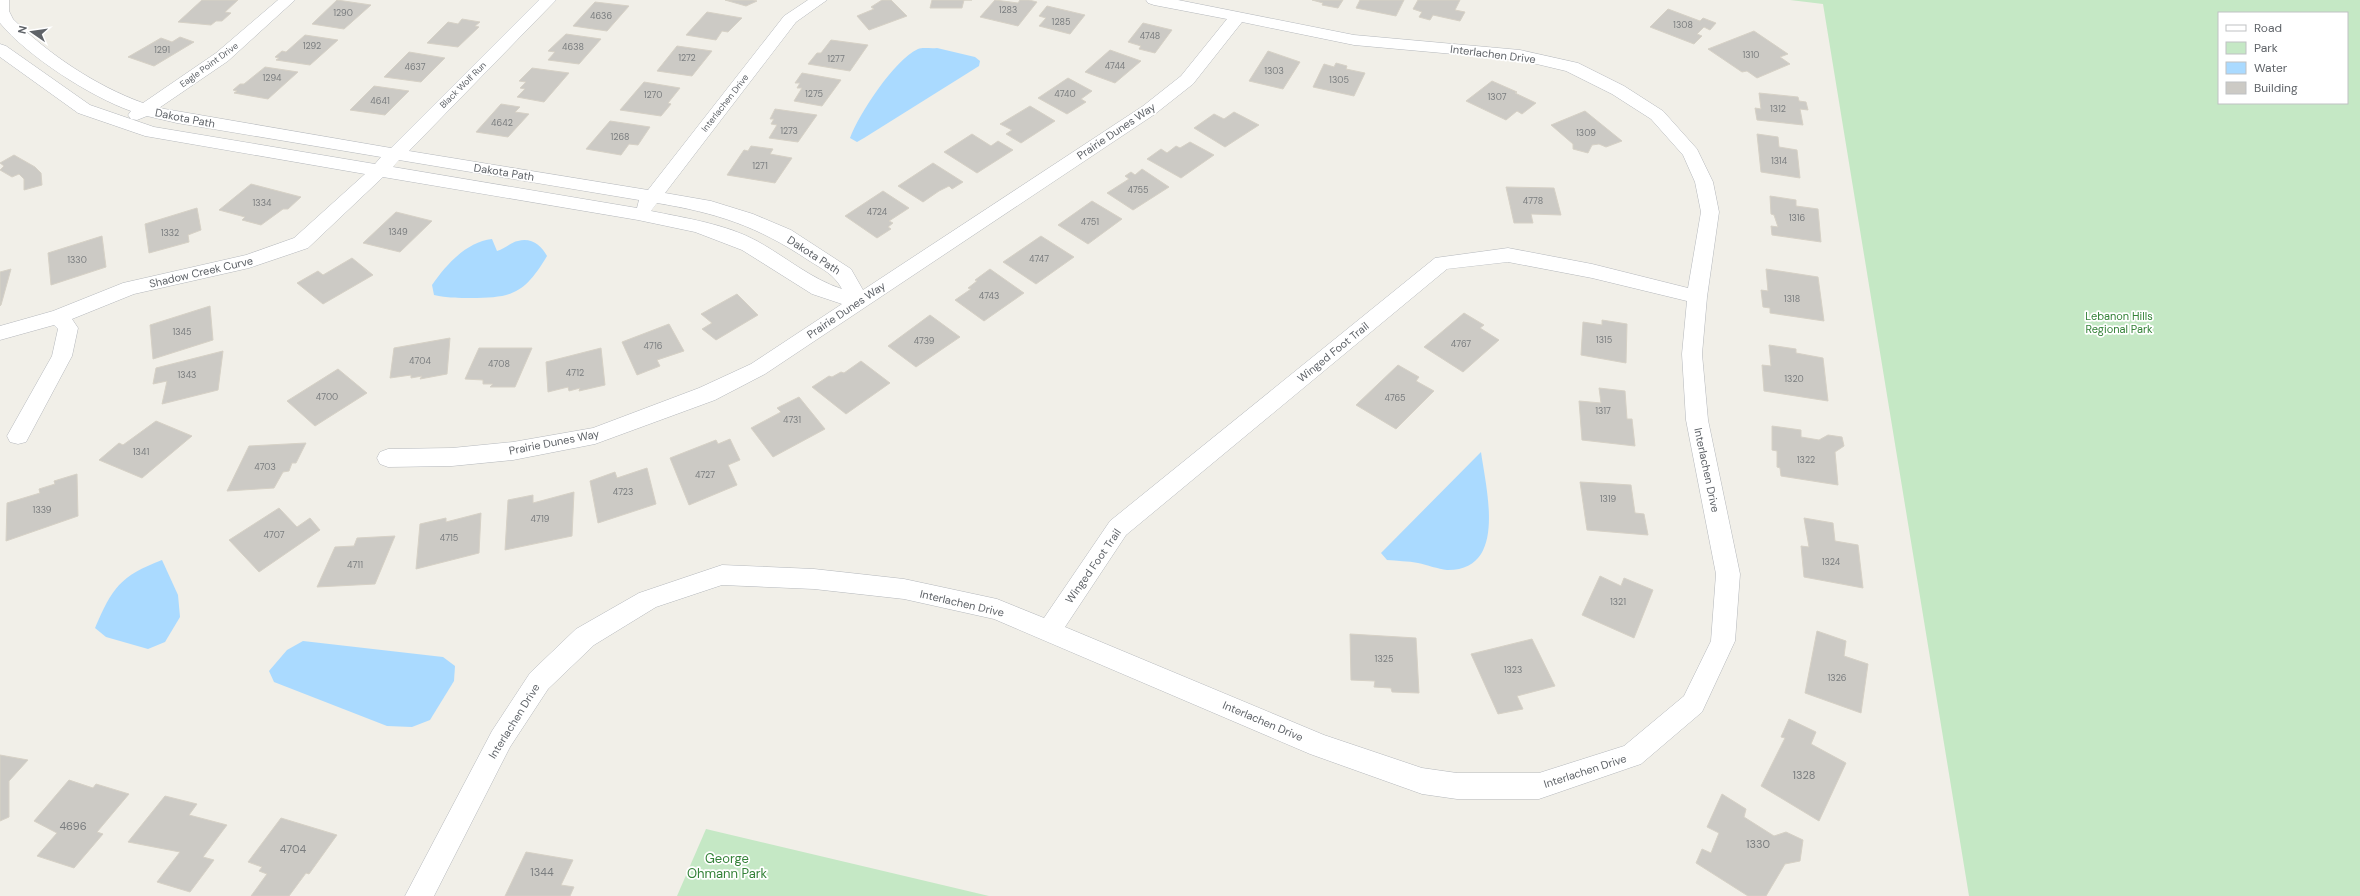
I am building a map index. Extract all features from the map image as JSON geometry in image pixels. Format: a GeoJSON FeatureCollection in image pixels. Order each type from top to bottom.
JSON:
{"type":"FeatureCollection","features":[{"type":"Feature","properties":{"kind":"street","name":"Dakota Path"},"geometry":{"type":"LineString","coordinates":[[1,0],[1,12],[18,34],[94,87],[144,110],[177,118],[704,205],[746,218],[784,235],[844,274],[859,302]]}},
{"type":"Feature","properties":{"kind":"street","name":"Eagle Point Drive"},"geometry":{"type":"LineString","coordinates":[[125,123],[222,57],[287,0]]}},
{"type":"Feature","properties":{"kind":"street","name":"Black Wolf Run"},"geometry":{"type":"LineString","coordinates":[[378,171],[548,0]]}},
{"type":"Feature","properties":{"kind":"street","name":"Interlachen Drive"},"geometry":{"type":"LineString","coordinates":[[638,214],[790,19],[819,0]]}},
{"type":"Feature","properties":{"kind":"street","name":"Interlachen Drive"},"geometry":{"type":"LineString","coordinates":[[419,896],[501,739],[539,682],[585,637],[648,600],[722,575],[814,579],[904,589],[997,609],[1320,745],[1422,781],[1457,786],[1539,786],[1632,755],[1694,704],[1723,641],[1728,574],[1697,420],[1692,354],[1697,297],[1710,212],[1704,182],[1691,153],[1657,115],[1618,90],[1572,67],[1520,55],[1354,40],[1237,18],[1154,0]]}},
{"type":"Feature","properties":{"kind":"street","name":"Prairie Dunes Way"},"geometry":{"type":"LineString","coordinates":[[388,458],[452,457],[513,451],[595,436],[707,394],[758,369],[1148,110],[1187,80],[1237,18]]}},
{"type":"Feature","properties":{"kind":"street","name":"Dakota Path"},"geometry":{"type":"LineString","coordinates":[[0,50],[84,109],[151,132],[638,214],[699,227],[749,245],[819,289],[859,302]]}},
{"type":"Feature","properties":{"kind":"street","name":"Shadow Creek Curve"},"geometry":{"type":"LineString","coordinates":[[0,333],[59,316],[130,288],[250,261],[301,243],[378,171]]}},
{"type":"Feature","properties":{"kind":"street","name":"Winged Foot Trail"},"geometry":{"type":"LineString","coordinates":[[1049,630],[1118,528],[1442,262],[1508,254],[1592,271],[1697,297]]}},
{"type":"Feature","properties":{"kind":"street"},"geometry":{"type":"LineString","coordinates":[[18,436],[40,401],[62,356],[68,328],[59,316]]}},
{"type":"Feature","properties":{"kind":"green space","name":"Lebanon Hills Regional Park"},"geometry":{"type":"Polygon","coordinates":[[[1790,0],[2360,0],[2360,896],[1969,896],[1823,4],[1790,0]]]}},
{"type":"Feature","properties":{"kind":"green space","name":"George Ohmann Park"},"geometry":{"type":"Polygon","coordinates":[[[706,829],[989,896],[677,896],[706,829]]]}},
{"type":"Feature","properties":{"kind":"water"},"geometry":{"type":"Polygon","coordinates":[[[937,48],[975,57],[980,61],[979,66],[857,142],[850,138],[869,102],[899,64],[918,49],[937,48]]]}},
{"type":"Feature","properties":{"kind":"water"},"geometry":{"type":"Polygon","coordinates":[[[492,239],[497,251],[515,242],[527,240],[536,243],[547,256],[532,278],[524,286],[508,294],[498,297],[485,298],[434,295],[432,285],[450,262],[474,245],[492,239]]]}},
{"type":"Feature","properties":{"kind":"water"},"geometry":{"type":"Polygon","coordinates":[[[1481,452],[1489,506],[1489,525],[1486,543],[1479,557],[1466,567],[1447,570],[1414,562],[1387,560],[1381,553],[1481,452]]]}},
{"type":"Feature","properties":{"kind":"water"},"geometry":{"type":"Polygon","coordinates":[[[162,560],[178,595],[180,617],[165,642],[148,649],[106,637],[95,628],[107,603],[119,585],[136,572],[162,560]]]}},
{"type":"Feature","properties":{"kind":"water"},"geometry":{"type":"Polygon","coordinates":[[[303,641],[443,657],[455,666],[454,681],[430,720],[412,727],[387,726],[274,682],[269,671],[287,650],[303,641]]]}},
{"type":"Feature","properties":{"kind":"building"},"geometry":{"type":"Polygon","coordinates":[[[202,0],[238,0],[225,12],[231,13],[222,21],[216,21],[211,25],[178,22],[202,0]]]}},
{"type":"Feature","properties":{"kind":"building"},"geometry":{"type":"Polygon","coordinates":[[[337,0],[371,5],[344,29],[312,24],[337,0]]]}},
{"type":"Feature","properties":{"kind":"building"},"geometry":{"type":"Polygon","coordinates":[[[725,0],[753,0],[757,1],[746,6],[725,0]]]}},
{"type":"Feature","properties":{"kind":"building"},"geometry":{"type":"Polygon","coordinates":[[[882,0],[891,0],[907,16],[869,30],[857,16],[874,9],[871,7],[882,0]]]}},
{"type":"Feature","properties":{"kind":"building"},"geometry":{"type":"Polygon","coordinates":[[[932,0],[964,0],[962,8],[930,8],[932,0]]]}},
{"type":"Feature","properties":{"kind":"building"},"geometry":{"type":"Polygon","coordinates":[[[995,0],[1018,3],[1020,0],[1037,2],[1018,26],[980,17],[995,0]]]}},
{"type":"Feature","properties":{"kind":"building"},"geometry":{"type":"Polygon","coordinates":[[[1312,0],[1343,0],[1338,8],[1322,5],[1323,3],[1312,0]]]}},
{"type":"Feature","properties":{"kind":"building"},"geometry":{"type":"Polygon","coordinates":[[[1360,0],[1404,0],[1396,16],[1356,8],[1360,0]]]}},
{"type":"Feature","properties":{"kind":"building"},"geometry":{"type":"Polygon","coordinates":[[[1418,0],[1460,0],[1455,10],[1465,12],[1460,21],[1433,15],[1430,20],[1419,17],[1422,12],[1413,9],[1418,0]]]}},
{"type":"Feature","properties":{"kind":"building"},"geometry":{"type":"Polygon","coordinates":[[[595,2],[629,6],[607,31],[573,26],[595,2]]]}},
{"type":"Feature","properties":{"kind":"building"},"geometry":{"type":"Polygon","coordinates":[[[1047,6],[1085,15],[1070,34],[1039,26],[1046,18],[1039,16],[1047,6]]]}},
{"type":"Feature","properties":{"kind":"building"},"geometry":{"type":"Polygon","coordinates":[[[1668,9],[1700,21],[1703,18],[1716,23],[1710,30],[1704,27],[1697,34],[1702,36],[1694,44],[1650,27],[1668,9]]]}},
{"type":"Feature","properties":{"kind":"building"},"geometry":{"type":"Polygon","coordinates":[[[707,12],[742,18],[728,32],[722,31],[716,40],[686,35],[707,12]]]}},
{"type":"Feature","properties":{"kind":"building"},"geometry":{"type":"Polygon","coordinates":[[[462,19],[480,22],[475,26],[479,27],[458,47],[427,43],[448,22],[458,24],[462,19]]]}},
{"type":"Feature","properties":{"kind":"building"},"geometry":{"type":"Polygon","coordinates":[[[1143,23],[1172,30],[1155,53],[1139,49],[1141,46],[1128,42],[1143,23]]]}},
{"type":"Feature","properties":{"kind":"building"},"geometry":{"type":"Polygon","coordinates":[[[1754,31],[1788,54],[1780,57],[1790,64],[1757,78],[1747,71],[1742,72],[1708,49],[1754,31]]]}},
{"type":"Feature","properties":{"kind":"building"},"geometry":{"type":"Polygon","coordinates":[[[566,34],[601,39],[579,64],[548,60],[555,52],[548,51],[566,34]]]}},
{"type":"Feature","properties":{"kind":"building"},"geometry":{"type":"Polygon","coordinates":[[[305,35],[338,40],[310,65],[276,60],[279,58],[275,57],[282,51],[286,52],[305,35]]]}},
{"type":"Feature","properties":{"kind":"building"},"geometry":{"type":"Polygon","coordinates":[[[180,37],[194,42],[154,66],[128,57],[161,38],[172,42],[180,37]]]}},
{"type":"Feature","properties":{"kind":"building"},"geometry":{"type":"Polygon","coordinates":[[[831,40],[868,45],[850,71],[808,64],[817,53],[821,53],[831,40]]]}},
{"type":"Feature","properties":{"kind":"building"},"geometry":{"type":"Polygon","coordinates":[[[677,46],[712,51],[692,76],[657,71],[677,46]]]}},
{"type":"Feature","properties":{"kind":"building"},"geometry":{"type":"Polygon","coordinates":[[[1110,50],[1141,61],[1115,83],[1085,72],[1110,50]]]}},
{"type":"Feature","properties":{"kind":"building"},"geometry":{"type":"Polygon","coordinates":[[[1268,51],[1300,62],[1283,89],[1249,81],[1268,51]]]}},
{"type":"Feature","properties":{"kind":"building"},"geometry":{"type":"Polygon","coordinates":[[[409,52],[445,58],[421,82],[384,77],[409,52]]]}},
{"type":"Feature","properties":{"kind":"building"},"geometry":{"type":"Polygon","coordinates":[[[1336,63],[1347,66],[1346,69],[1365,73],[1354,96],[1313,87],[1324,64],[1334,67],[1336,63]]]}},
{"type":"Feature","properties":{"kind":"building"},"geometry":{"type":"Polygon","coordinates":[[[265,67],[298,72],[268,99],[234,93],[237,91],[233,90],[240,84],[244,84],[265,67]]]}},
{"type":"Feature","properties":{"kind":"building"},"geometry":{"type":"Polygon","coordinates":[[[532,68],[569,73],[544,102],[517,97],[525,89],[520,88],[526,82],[519,81],[532,68]]]}},
{"type":"Feature","properties":{"kind":"building"},"geometry":{"type":"Polygon","coordinates":[[[802,73],[841,80],[822,106],[794,101],[802,88],[797,88],[800,83],[795,83],[802,73]]]}},
{"type":"Feature","properties":{"kind":"building"},"geometry":{"type":"Polygon","coordinates":[[[1068,78],[1092,91],[1081,99],[1086,102],[1067,114],[1038,98],[1068,78]]]}},
{"type":"Feature","properties":{"kind":"building"},"geometry":{"type":"Polygon","coordinates":[[[1492,81],[1517,92],[1515,93],[1536,103],[1522,114],[1517,111],[1506,120],[1466,101],[1492,81]]]}},
{"type":"Feature","properties":{"kind":"building"},"geometry":{"type":"Polygon","coordinates":[[[644,82],[680,88],[668,103],[671,104],[661,116],[620,110],[644,82]]]}},
{"type":"Feature","properties":{"kind":"building"},"geometry":{"type":"Polygon","coordinates":[[[374,86],[409,91],[385,115],[350,110],[374,86]]]}},
{"type":"Feature","properties":{"kind":"building"},"geometry":{"type":"Polygon","coordinates":[[[1759,93],[1798,97],[1799,101],[1806,102],[1808,110],[1800,109],[1803,125],[1757,120],[1755,108],[1761,109],[1759,93]]]}},
{"type":"Feature","properties":{"kind":"building"},"geometry":{"type":"Polygon","coordinates":[[[501,104],[520,107],[515,112],[529,114],[508,137],[476,132],[501,104]]]}},
{"type":"Feature","properties":{"kind":"building"},"geometry":{"type":"Polygon","coordinates":[[[1030,106],[1055,121],[1021,143],[1006,134],[1012,130],[1000,124],[1030,106]]]}},
{"type":"Feature","properties":{"kind":"building"},"geometry":{"type":"Polygon","coordinates":[[[775,109],[817,115],[798,142],[769,138],[777,125],[771,124],[774,119],[770,119],[775,109]]]}},
{"type":"Feature","properties":{"kind":"building"},"geometry":{"type":"Polygon","coordinates":[[[1585,111],[1622,141],[1606,147],[1599,144],[1592,145],[1588,153],[1573,149],[1573,144],[1551,125],[1585,111]]]}},
{"type":"Feature","properties":{"kind":"building"},"geometry":{"type":"Polygon","coordinates":[[[1234,112],[1259,125],[1225,147],[1194,128],[1214,114],[1224,119],[1234,112]]]}},
{"type":"Feature","properties":{"kind":"building"},"geometry":{"type":"Polygon","coordinates":[[[610,121],[650,127],[638,145],[629,144],[621,155],[586,149],[610,121]]]}},
{"type":"Feature","properties":{"kind":"building"},"geometry":{"type":"Polygon","coordinates":[[[972,134],[991,146],[998,141],[1013,150],[977,173],[944,152],[972,134]]]}},
{"type":"Feature","properties":{"kind":"building"},"geometry":{"type":"Polygon","coordinates":[[[1757,134],[1778,137],[1779,147],[1797,150],[1800,178],[1761,172],[1757,134]]]}},
{"type":"Feature","properties":{"kind":"building"},"geometry":{"type":"Polygon","coordinates":[[[1190,142],[1214,155],[1181,178],[1147,159],[1161,149],[1167,153],[1176,146],[1180,148],[1190,142]]]}},
{"type":"Feature","properties":{"kind":"building"},"geometry":{"type":"Polygon","coordinates":[[[751,146],[773,149],[770,154],[792,158],[775,183],[727,175],[744,150],[748,151],[751,146]]]}},
{"type":"Feature","properties":{"kind":"building"},"geometry":{"type":"Polygon","coordinates":[[[14,155],[35,167],[41,173],[42,185],[24,190],[24,179],[19,174],[12,177],[0,170],[4,166],[0,163],[14,155]]]}},
{"type":"Feature","properties":{"kind":"building"},"geometry":{"type":"Polygon","coordinates":[[[933,163],[963,182],[952,189],[949,186],[939,191],[923,202],[898,186],[933,163]]]}},
{"type":"Feature","properties":{"kind":"building"},"geometry":{"type":"Polygon","coordinates":[[[1142,169],[1169,187],[1133,210],[1107,193],[1129,179],[1125,176],[1131,172],[1135,175],[1142,169]]]}},
{"type":"Feature","properties":{"kind":"building"},"geometry":{"type":"Polygon","coordinates":[[[251,184],[301,197],[288,209],[283,209],[261,225],[242,220],[245,217],[219,210],[251,184]]]}},
{"type":"Feature","properties":{"kind":"building"},"geometry":{"type":"Polygon","coordinates":[[[1506,187],[1554,188],[1561,215],[1531,214],[1533,223],[1514,223],[1506,187]]]}},
{"type":"Feature","properties":{"kind":"building"},"geometry":{"type":"Polygon","coordinates":[[[883,191],[909,208],[889,221],[893,223],[888,227],[891,229],[877,238],[845,216],[883,191]]]}},
{"type":"Feature","properties":{"kind":"building"},"geometry":{"type":"Polygon","coordinates":[[[1770,196],[1796,200],[1796,206],[1818,209],[1821,242],[1772,235],[1771,226],[1778,227],[1774,215],[1771,214],[1770,196]]]}},
{"type":"Feature","properties":{"kind":"building"},"geometry":{"type":"Polygon","coordinates":[[[1092,201],[1122,219],[1088,244],[1058,225],[1092,201]]]}},
{"type":"Feature","properties":{"kind":"building"},"geometry":{"type":"Polygon","coordinates":[[[197,208],[201,230],[188,235],[189,242],[149,253],[145,224],[197,208]]]}},
{"type":"Feature","properties":{"kind":"building"},"geometry":{"type":"Polygon","coordinates":[[[396,212],[432,221],[400,252],[363,243],[396,212]]]}},
{"type":"Feature","properties":{"kind":"building"},"geometry":{"type":"Polygon","coordinates":[[[102,236],[106,267],[51,285],[48,253],[102,236]]]}},
{"type":"Feature","properties":{"kind":"building"},"geometry":{"type":"Polygon","coordinates":[[[1041,236],[1074,257],[1036,284],[1003,262],[1041,236]]]}},
{"type":"Feature","properties":{"kind":"building"},"geometry":{"type":"Polygon","coordinates":[[[352,258],[373,275],[323,304],[297,283],[318,271],[323,275],[352,258]]]}},
{"type":"Feature","properties":{"kind":"building"},"geometry":{"type":"Polygon","coordinates":[[[11,269],[1,305],[0,306],[0,272],[11,269]]]}},
{"type":"Feature","properties":{"kind":"building"},"geometry":{"type":"Polygon","coordinates":[[[990,269],[1024,293],[984,321],[955,300],[971,289],[968,288],[977,281],[975,280],[990,269]]]}},
{"type":"Feature","properties":{"kind":"building"},"geometry":{"type":"Polygon","coordinates":[[[1766,269],[1818,277],[1824,321],[1770,313],[1770,308],[1763,307],[1761,290],[1768,291],[1766,269]]]}},
{"type":"Feature","properties":{"kind":"building"},"geometry":{"type":"Polygon","coordinates":[[[737,294],[758,315],[716,340],[702,329],[712,323],[701,314],[737,294]]]}},
{"type":"Feature","properties":{"kind":"building"},"geometry":{"type":"Polygon","coordinates":[[[210,306],[213,340],[153,359],[150,325],[210,306]]]}},
{"type":"Feature","properties":{"kind":"building"},"geometry":{"type":"Polygon","coordinates":[[[1464,313],[1484,325],[1480,328],[1499,340],[1463,372],[1424,347],[1464,313]]]}},
{"type":"Feature","properties":{"kind":"building"},"geometry":{"type":"Polygon","coordinates":[[[930,315],[960,337],[916,367],[888,346],[930,315]]]}},
{"type":"Feature","properties":{"kind":"building"},"geometry":{"type":"Polygon","coordinates":[[[1602,320],[1627,324],[1626,363],[1581,355],[1583,322],[1602,325],[1602,320]]]}},
{"type":"Feature","properties":{"kind":"building"},"geometry":{"type":"Polygon","coordinates":[[[669,324],[684,351],[657,360],[660,366],[637,375],[622,342],[669,324]]]}},
{"type":"Feature","properties":{"kind":"building"},"geometry":{"type":"Polygon","coordinates":[[[450,338],[447,374],[420,379],[422,376],[411,378],[411,375],[390,378],[394,348],[450,338]]]}},
{"type":"Feature","properties":{"kind":"building"},"geometry":{"type":"Polygon","coordinates":[[[1769,345],[1796,349],[1796,353],[1823,358],[1828,401],[1764,391],[1762,365],[1771,366],[1769,345]]]}},
{"type":"Feature","properties":{"kind":"building"},"geometry":{"type":"Polygon","coordinates":[[[479,348],[532,348],[515,387],[490,387],[493,384],[483,384],[483,380],[465,379],[479,348]]]}},
{"type":"Feature","properties":{"kind":"building"},"geometry":{"type":"Polygon","coordinates":[[[601,348],[605,385],[579,391],[580,388],[569,391],[568,387],[548,392],[546,362],[601,348]]]}},
{"type":"Feature","properties":{"kind":"building"},"geometry":{"type":"Polygon","coordinates":[[[223,351],[218,390],[162,404],[167,381],[153,384],[156,368],[223,351]]]}},
{"type":"Feature","properties":{"kind":"building"},"geometry":{"type":"Polygon","coordinates":[[[861,361],[890,383],[846,414],[812,387],[829,376],[832,377],[841,372],[844,373],[861,361]]]}},
{"type":"Feature","properties":{"kind":"building"},"geometry":{"type":"Polygon","coordinates":[[[1398,365],[1419,377],[1416,381],[1434,391],[1396,429],[1356,405],[1398,365]]]}},
{"type":"Feature","properties":{"kind":"building"},"geometry":{"type":"Polygon","coordinates":[[[338,369],[367,393],[315,426],[287,401],[338,369]]]}},
{"type":"Feature","properties":{"kind":"building"},"geometry":{"type":"Polygon","coordinates":[[[1599,388],[1625,391],[1627,419],[1632,419],[1635,446],[1582,440],[1579,401],[1601,403],[1599,388]]]}},
{"type":"Feature","properties":{"kind":"building"},"geometry":{"type":"Polygon","coordinates":[[[799,397],[825,429],[773,457],[751,428],[781,412],[777,408],[799,397]]]}},
{"type":"Feature","properties":{"kind":"building"},"geometry":{"type":"Polygon","coordinates":[[[156,421],[192,436],[142,478],[99,460],[119,443],[123,445],[156,421]]]}},
{"type":"Feature","properties":{"kind":"building"},"geometry":{"type":"Polygon","coordinates":[[[1772,426],[1801,430],[1801,437],[1819,440],[1828,435],[1842,437],[1844,446],[1835,452],[1838,485],[1781,476],[1780,468],[1777,467],[1777,451],[1772,450],[1772,426]]]}},
{"type":"Feature","properties":{"kind":"building"},"geometry":{"type":"Polygon","coordinates":[[[730,439],[740,460],[728,465],[737,485],[689,505],[670,458],[716,440],[718,444],[730,439]]]}},
{"type":"Feature","properties":{"kind":"building"},"geometry":{"type":"Polygon","coordinates":[[[306,443],[296,463],[292,463],[289,471],[283,472],[274,488],[227,491],[249,446],[306,443]]]}},
{"type":"Feature","properties":{"kind":"building"},"geometry":{"type":"Polygon","coordinates":[[[647,468],[656,504],[598,523],[590,481],[615,472],[617,478],[647,468]]]}},
{"type":"Feature","properties":{"kind":"building"},"geometry":{"type":"Polygon","coordinates":[[[77,474],[78,516],[6,541],[7,503],[40,493],[39,489],[55,484],[54,481],[77,474]]]}},
{"type":"Feature","properties":{"kind":"building"},"geometry":{"type":"Polygon","coordinates":[[[1580,482],[1631,485],[1635,513],[1644,514],[1648,535],[1587,530],[1580,482]]]}},
{"type":"Feature","properties":{"kind":"building"},"geometry":{"type":"Polygon","coordinates":[[[574,492],[572,536],[505,550],[508,500],[533,495],[533,503],[574,492]]]}},
{"type":"Feature","properties":{"kind":"building"},"geometry":{"type":"Polygon","coordinates":[[[279,508],[297,527],[310,518],[320,530],[259,572],[229,540],[279,508]]]}},
{"type":"Feature","properties":{"kind":"building"},"geometry":{"type":"Polygon","coordinates":[[[481,513],[479,553],[416,569],[420,524],[446,518],[446,522],[481,513]]]}},
{"type":"Feature","properties":{"kind":"building"},"geometry":{"type":"Polygon","coordinates":[[[1804,518],[1833,523],[1835,541],[1858,545],[1863,588],[1804,577],[1801,546],[1809,547],[1804,518]]]}},
{"type":"Feature","properties":{"kind":"building"},"geometry":{"type":"Polygon","coordinates":[[[395,536],[375,584],[317,587],[335,547],[354,546],[357,538],[395,536]]]}},
{"type":"Feature","properties":{"kind":"building"},"geometry":{"type":"Polygon","coordinates":[[[1600,576],[1621,586],[1624,578],[1653,590],[1634,638],[1582,615],[1600,576]]]}},
{"type":"Feature","properties":{"kind":"building"},"geometry":{"type":"Polygon","coordinates":[[[1817,631],[1846,641],[1844,656],[1868,664],[1861,713],[1805,693],[1817,631]]]}},
{"type":"Feature","properties":{"kind":"building"},"geometry":{"type":"Polygon","coordinates":[[[1350,634],[1416,638],[1419,693],[1392,692],[1391,688],[1374,687],[1375,681],[1351,680],[1350,634]]]}},
{"type":"Feature","properties":{"kind":"building"},"geometry":{"type":"Polygon","coordinates":[[[1532,639],[1555,686],[1517,696],[1523,709],[1498,714],[1471,654],[1532,639]]]}},
{"type":"Feature","properties":{"kind":"building"},"geometry":{"type":"Polygon","coordinates":[[[1789,719],[1816,732],[1811,744],[1846,763],[1819,821],[1761,786],[1785,738],[1781,737],[1789,719]]]}},
{"type":"Feature","properties":{"kind":"building"},"geometry":{"type":"Polygon","coordinates":[[[0,755],[28,760],[9,781],[9,817],[0,821],[0,755]]]}},
{"type":"Feature","properties":{"kind":"building"},"geometry":{"type":"Polygon","coordinates":[[[69,780],[93,788],[96,784],[129,794],[97,832],[103,834],[74,868],[37,856],[57,833],[34,821],[69,780]]]}},
{"type":"Feature","properties":{"kind":"building"},"geometry":{"type":"Polygon","coordinates":[[[1722,794],[1746,809],[1744,817],[1774,836],[1786,832],[1803,840],[1800,861],[1785,864],[1766,896],[1748,896],[1696,863],[1702,849],[1711,853],[1719,833],[1707,827],[1722,794]]]}},
{"type":"Feature","properties":{"kind":"building"},"geometry":{"type":"Polygon","coordinates":[[[165,796],[197,804],[189,815],[227,825],[203,857],[214,860],[190,892],[157,882],[180,852],[128,842],[165,796]]]}},
{"type":"Feature","properties":{"kind":"building"},"geometry":{"type":"Polygon","coordinates":[[[281,818],[337,835],[309,874],[306,873],[289,896],[251,896],[267,874],[259,871],[262,867],[248,862],[281,818]]]}},
{"type":"Feature","properties":{"kind":"building"},"geometry":{"type":"Polygon","coordinates":[[[526,852],[573,860],[561,885],[574,887],[570,896],[505,896],[526,852]]]}}]}
